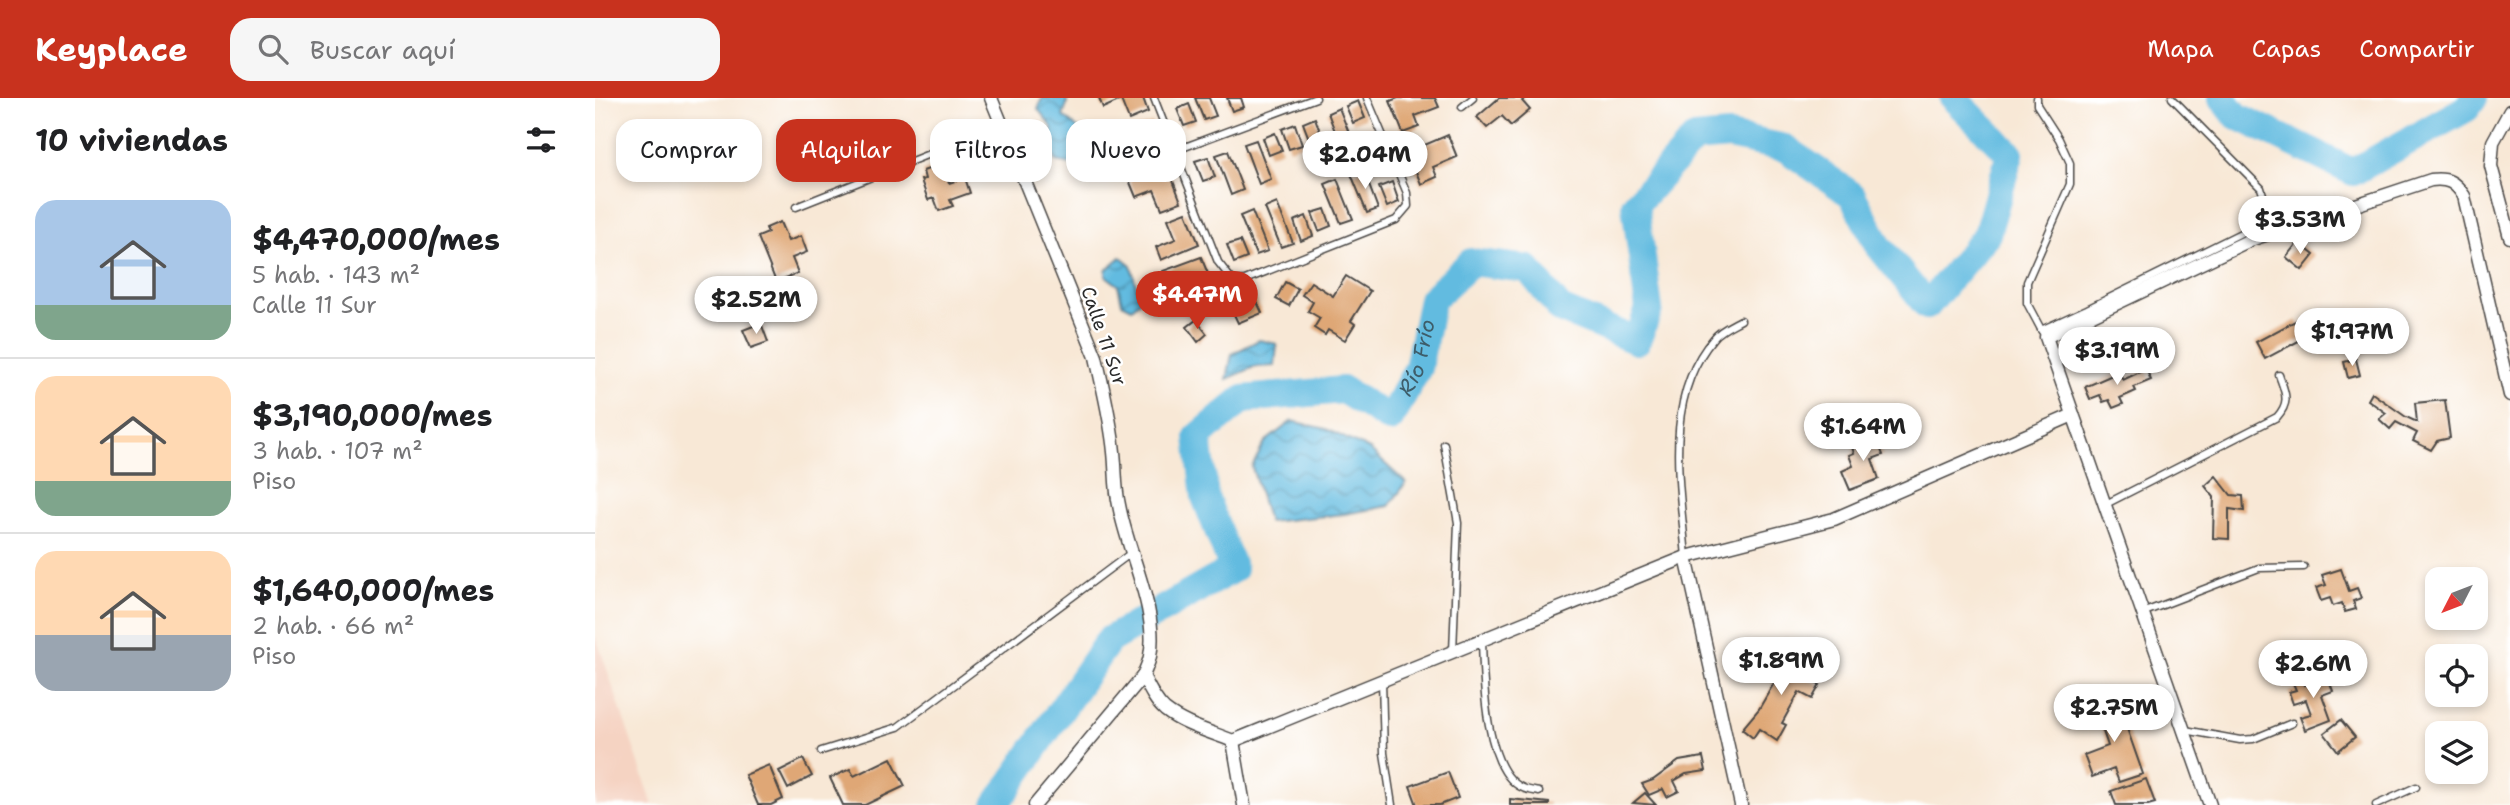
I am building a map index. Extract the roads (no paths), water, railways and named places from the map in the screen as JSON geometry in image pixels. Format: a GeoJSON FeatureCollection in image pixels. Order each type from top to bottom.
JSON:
{"type":"FeatureCollection","features":[{"type":"Feature","properties":{"kind":"street","name":"Calle 11 Sur"},"geometry":{"type":"LineString","coordinates":[[991,98],[1000,119]]}},
{"type":"Feature","properties":{"kind":"street"},"geometry":{"type":"LineString","coordinates":[[2510,111],[2493,142],[2491,166],[2510,236]]}},
{"type":"Feature","properties":{"kind":"street"},"geometry":{"type":"LineString","coordinates":[[2210,805],[2043,334],[2250,240],[2431,180],[2445,178],[2458,186],[2464,196],[2510,395]]}},
{"type":"Feature","properties":{"kind":"street","name":"Calle 11 Sur"},"geometry":{"type":"LineString","coordinates":[[1025,182],[1096,357],[1106,398],[1118,501],[1145,596],[1151,638],[1150,657],[1143,676]]}},
{"type":"Feature","properties":{"kind":"street"},"geometry":{"type":"LineString","coordinates":[[1035,805],[1143,676],[1165,710],[1192,726],[1233,741],[1686,557],[1834,519],[2073,415]]}},
{"type":"Feature","properties":{"kind":"street"},"geometry":{"type":"LineString","coordinates":[[1686,557],[1741,805]]}},
{"type":"Feature","properties":{"kind":"street"},"geometry":{"type":"LineString","coordinates":[[1233,741],[1244,805]]}},
{"type":"Feature","properties":{"kind":"lane"},"geometry":{"type":"LineString","coordinates":[[1154,98],[1162,119]]}},
{"type":"Feature","properties":{"kind":"lane"},"geometry":{"type":"LineString","coordinates":[[1186,147],[1316,98]]}},
{"type":"Feature","properties":{"kind":"lane"},"geometry":{"type":"LineString","coordinates":[[1186,181],[1218,262],[1233,281],[1245,280],[1396,220],[1408,206],[1407,193],[1367,98]]}},
{"type":"Feature","properties":{"kind":"lane"},"geometry":{"type":"LineString","coordinates":[[1462,107],[1473,98]]}},
{"type":"Feature","properties":{"kind":"lane"},"geometry":{"type":"LineString","coordinates":[[2037,98],[2037,105],[2059,139],[2070,163],[2070,184],[2027,282],[2027,303],[2043,334],[2087,309],[2253,227],[2263,216],[2265,198],[2261,188],[2172,98]]}},
{"type":"Feature","properties":{"kind":"lane"},"geometry":{"type":"LineString","coordinates":[[796,207],[930,154]]}},
{"type":"Feature","properties":{"kind":"lane"},"geometry":{"type":"LineString","coordinates":[[1686,557],[1679,476],[1679,415],[1697,362],[1715,336],[1741,320]]}},
{"type":"Feature","properties":{"kind":"lane"},"geometry":{"type":"LineString","coordinates":[[2104,505],[2277,416],[2285,408],[2286,397],[2279,374]]}},
{"type":"Feature","properties":{"kind":"lane"},"geometry":{"type":"LineString","coordinates":[[1444,444],[1458,523],[1453,652]]}},
{"type":"Feature","properties":{"kind":"lane"},"geometry":{"type":"LineString","coordinates":[[821,751],[898,727],[1131,553]]}},
{"type":"Feature","properties":{"kind":"lane"},"geometry":{"type":"LineString","coordinates":[[2143,613],[2259,568],[2304,567]]}},
{"type":"Feature","properties":{"kind":"lane"},"geometry":{"type":"LineString","coordinates":[[1482,639],[1488,727],[1501,763],[1513,781],[1523,788],[1539,792]]}},
{"type":"Feature","properties":{"kind":"lane"},"geometry":{"type":"LineString","coordinates":[[1382,680],[1384,753],[1392,805]]}},
{"type":"Feature","properties":{"kind":"lane"},"geometry":{"type":"LineString","coordinates":[[2185,730],[2240,740],[2253,739],[2292,723]]}},
{"type":"Feature","properties":{"kind":"lane"},"geometry":{"type":"LineString","coordinates":[[2376,805],[2416,787]]}},
{"type":"Feature","properties":{"kind":"water"},"geometry":{"type":"Polygon","coordinates":[[[1042,98],[1067,98],[1063,116],[1067,119],[1066,164],[1055,161],[1052,119],[1046,119],[1038,109],[1042,98]]]}},
{"type":"Feature","properties":{"kind":"water"},"geometry":{"type":"Polygon","coordinates":[[[1121,257],[1131,265],[1140,301],[1132,308],[1122,303],[1118,285],[1106,276],[1106,270],[1121,257]]]}},
{"type":"Feature","properties":{"kind":"water"},"geometry":{"type":"Polygon","coordinates":[[[1259,340],[1277,344],[1275,366],[1254,367],[1227,379],[1232,354],[1259,340]]]}},
{"type":"Feature","properties":{"kind":"water"},"geometry":{"type":"Polygon","coordinates":[[[1292,421],[1326,429],[1370,450],[1406,483],[1389,506],[1268,522],[1252,467],[1265,442],[1292,421]]]}},
{"type":"Feature","properties":{"kind":"waterway","name":"Río Frío"},"geometry":{"type":"LineString","coordinates":[[996,805],[1109,640],[1233,569],[1205,497],[1198,437],[1243,399],[1343,390],[1390,419],[1418,368],[1432,299],[1471,262],[1528,269],[1560,309],[1637,341],[1649,309],[1635,205],[1694,139],[1729,136],[1785,148],[1852,195],[1878,245],[1927,306],[1987,234],[2010,154],[1953,98]]}},
{"type":"Feature","properties":{"kind":"waterway","name":"Río Frío"},"geometry":{"type":"LineString","coordinates":[[2222,98],[2237,116],[2353,172],[2467,108],[2474,98]]}}]}
